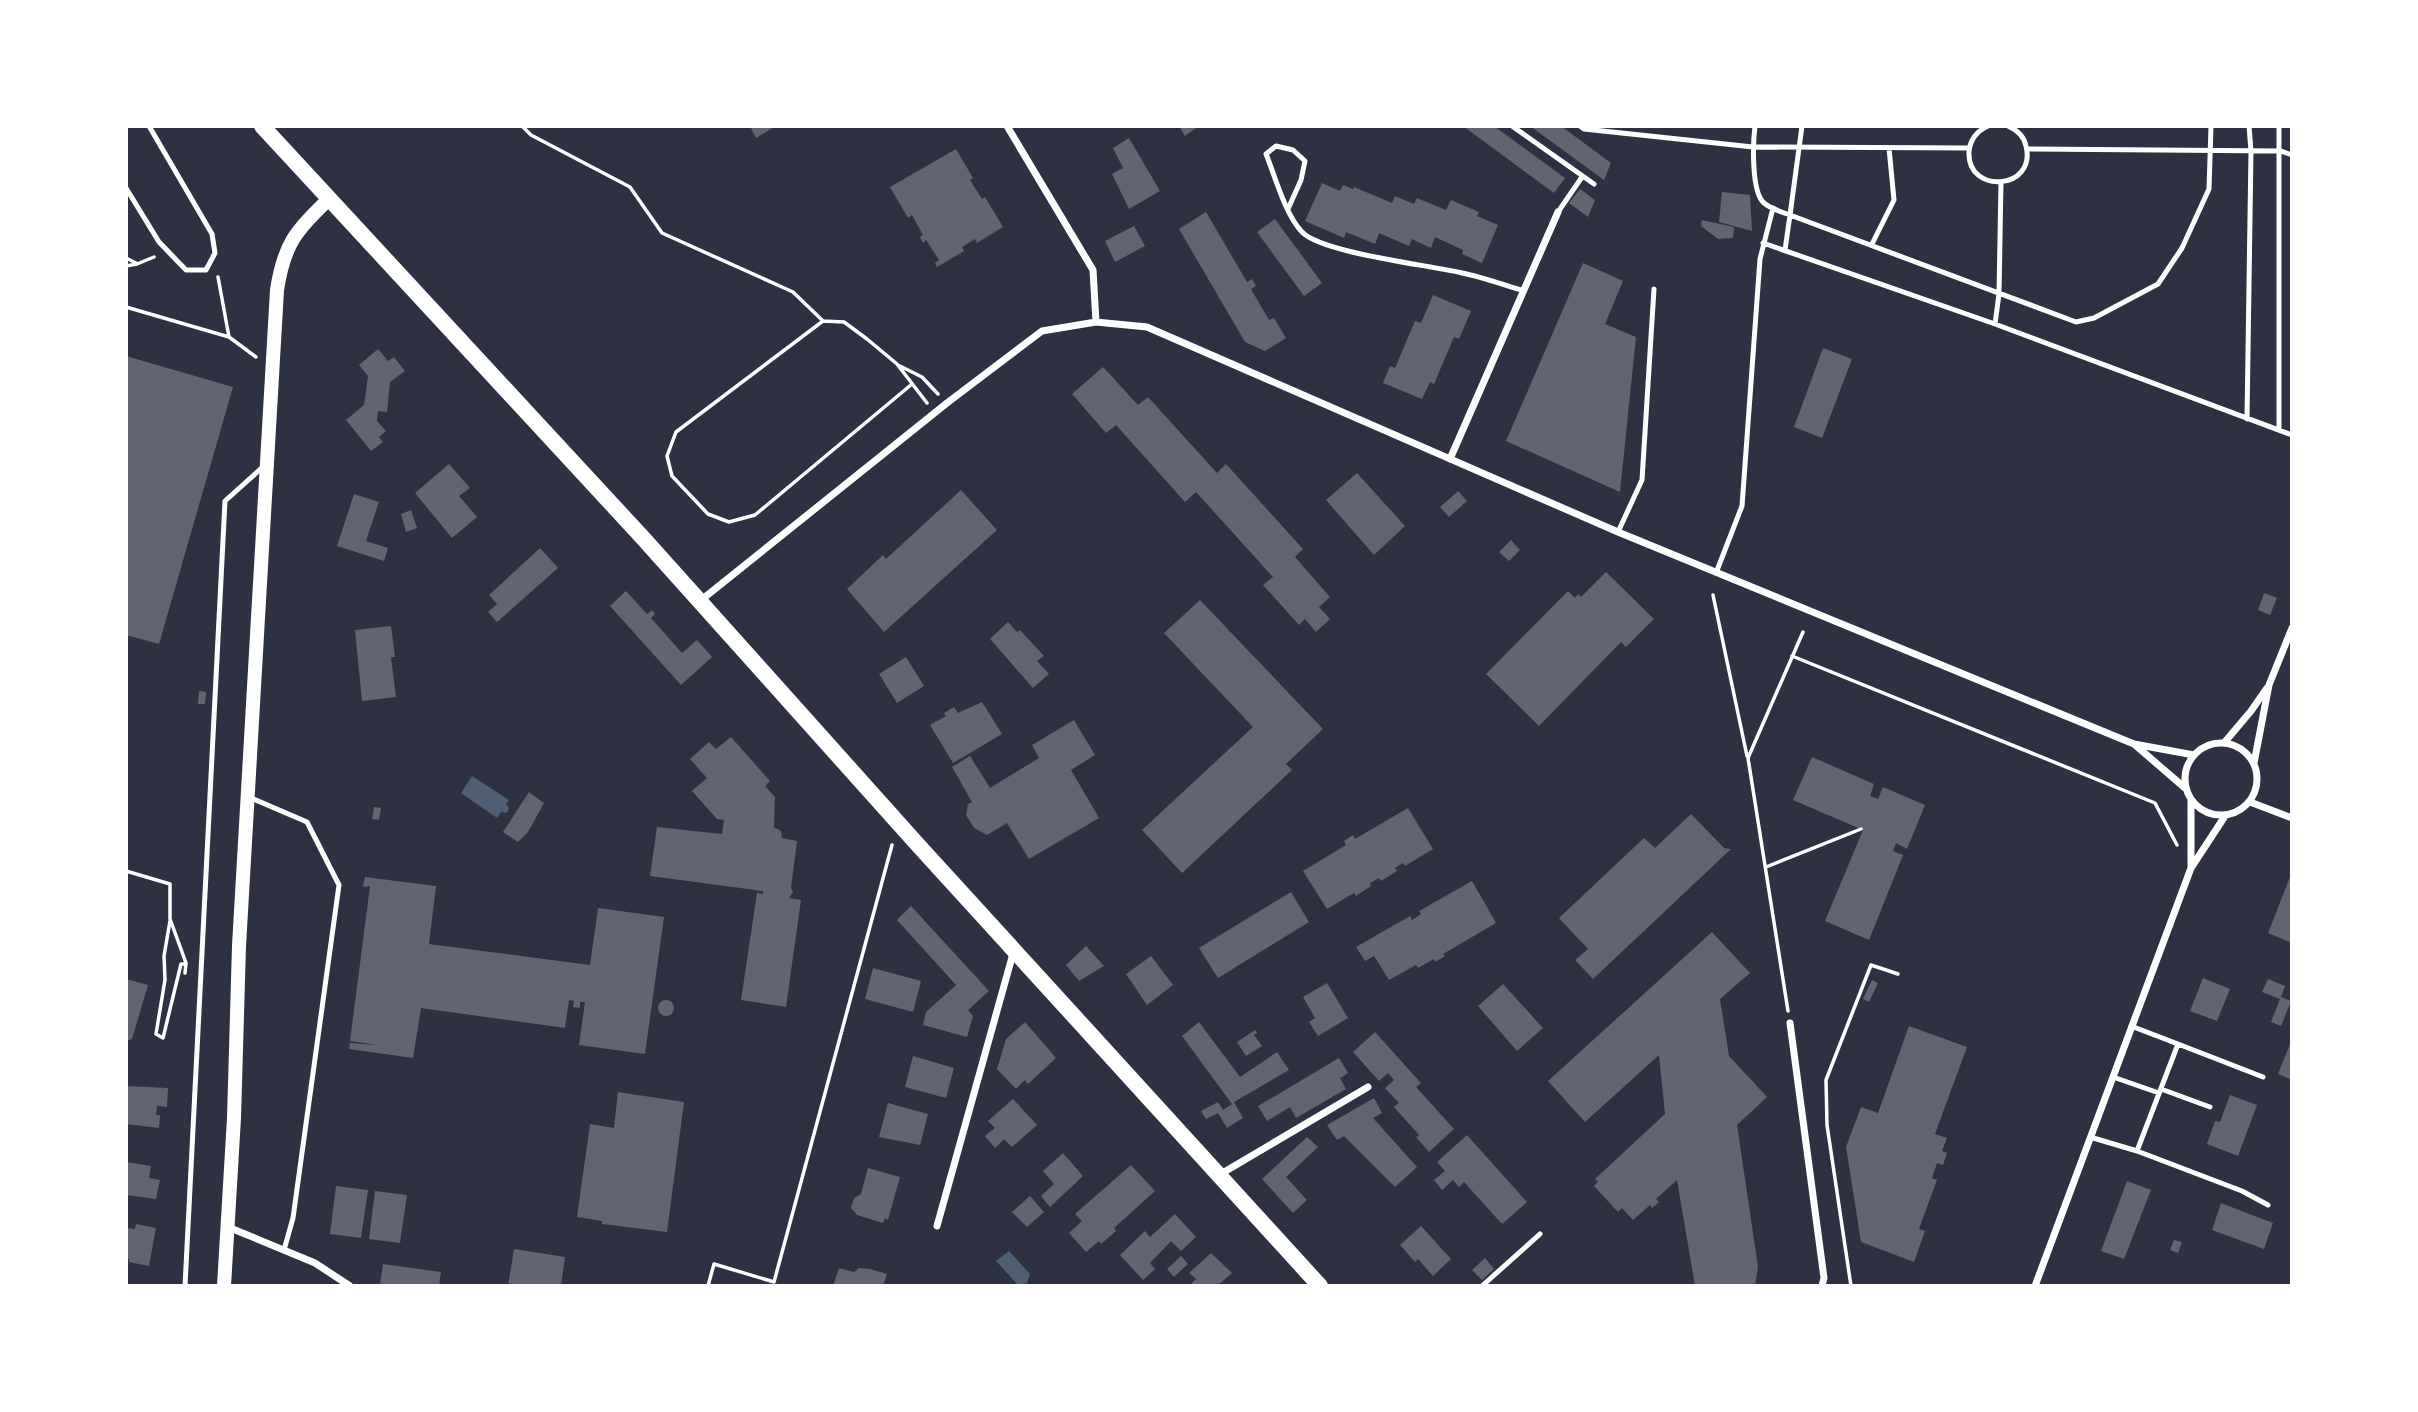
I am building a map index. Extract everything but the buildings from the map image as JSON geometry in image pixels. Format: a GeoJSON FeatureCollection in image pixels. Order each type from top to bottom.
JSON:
{"type":"FeatureCollection","features":[{"type":"Feature","properties":{"kind":"main road"},"geometry":{"type":"LineString","coordinates":[[262,126],[700,601],[1320,1286]]}},
{"type":"Feature","properties":{"kind":"main road"},"geometry":{"type":"LineString","coordinates":[[225,1286],[239,946],[279,274],[300,226],[329,199]]}},
{"type":"Feature","properties":{"kind":"street"},"geometry":{"type":"LineString","coordinates":[[1007,126],[1093,270],[1096,322]]}},
{"type":"Feature","properties":{"kind":"street"},"geometry":{"type":"LineString","coordinates":[[1450,459],[1558,212]]}},
{"type":"Feature","properties":{"kind":"street"},"geometry":{"type":"LineString","coordinates":[[700,601],[947,403],[1042,331],[1096,322],[1147,327],[1618,532],[2134,744],[2194,755]]}},
{"type":"Feature","properties":{"kind":"street"},"geometry":{"type":"LineString","coordinates":[[2224,743],[2252,711],[2269,685],[2292,628]]}},
{"type":"Feature","properties":{"kind":"street"},"geometry":{"type":"LineString","coordinates":[[2254,764],[2269,685]]}},
{"type":"Feature","properties":{"kind":"street"},"geometry":{"type":"LineString","coordinates":[[2185,788],[2185,770],[2194,755],[2213,744],[2224,743],[2237,747],[2248,755],[2254,764],[2257,788],[2250,802],[2239,812],[2225,816],[2207,813],[2191,801]]}},
{"type":"Feature","properties":{"kind":"street"},"geometry":{"type":"LineString","coordinates":[[2134,744],[2185,788],[2191,801],[2191,868]]}},
{"type":"Feature","properties":{"kind":"street"},"geometry":{"type":"LineString","coordinates":[[2250,802],[2292,818]]}},
{"type":"Feature","properties":{"kind":"street"},"geometry":{"type":"LineString","coordinates":[[2035,1286],[2191,868],[2225,816]]}},
{"type":"Feature","properties":{"kind":"street"},"geometry":{"type":"LineString","coordinates":[[937,1226],[1014,949]]}},
{"type":"Feature","properties":{"kind":"street"},"geometry":{"type":"LineString","coordinates":[[1790,1023],[1824,1278],[1822,1286]]}},
{"type":"Feature","properties":{"kind":"street"},"geometry":{"type":"LineString","coordinates":[[1219,1175],[1368,1087]]}},
{"type":"Feature","properties":{"kind":"street"},"geometry":{"type":"LineString","coordinates":[[228,1227],[315,1263],[350,1286]]}},
{"type":"Feature","properties":{"kind":"lane"},"geometry":{"type":"LineString","coordinates":[[126,188],[159,242],[186,270],[206,270],[215,253],[212,234],[149,126]]}},
{"type":"Feature","properties":{"kind":"lane"},"geometry":{"type":"LineString","coordinates":[[1512,126],[1594,184]]}},
{"type":"Feature","properties":{"kind":"lane"},"geometry":{"type":"LineString","coordinates":[[1580,126],[1584,129],[1753,147],[1969,149]]}},
{"type":"Feature","properties":{"kind":"lane"},"geometry":{"type":"LineString","coordinates":[[1755,126],[1753,147],[1758,196],[1764,203],[2076,322],[2094,318],[2158,284],[2182,248],[2209,189],[2211,126]]}},
{"type":"Feature","properties":{"kind":"lane"},"geometry":{"type":"LineString","coordinates":[[1785,250],[1802,126]]}},
{"type":"Feature","properties":{"kind":"lane"},"geometry":{"type":"LineString","coordinates":[[1988,126],[1976,134],[1969,149],[1969,159],[1973,169],[1981,177],[2001,182],[2008,181],[2021,171],[2027,157],[2027,149],[2020,134],[2008,126]]}},
{"type":"Feature","properties":{"kind":"lane"},"geometry":{"type":"LineString","coordinates":[[2248,419],[2249,126]]}},
{"type":"Feature","properties":{"kind":"lane"},"geometry":{"type":"LineString","coordinates":[[2279,126],[2279,430]]}},
{"type":"Feature","properties":{"kind":"lane"},"geometry":{"type":"LineString","coordinates":[[1288,209],[1301,180],[1305,161],[1293,150],[1276,146],[1266,154],[1288,209],[1302,233],[1325,244],[1362,254],[1465,273],[1524,291]]}},
{"type":"Feature","properties":{"kind":"lane"},"geometry":{"type":"LineString","coordinates":[[1872,244],[1894,200],[1889,148]]}},
{"type":"Feature","properties":{"kind":"lane"},"geometry":{"type":"LineString","coordinates":[[2027,149],[2281,151],[2292,155]]}},
{"type":"Feature","properties":{"kind":"lane"},"geometry":{"type":"LineString","coordinates":[[1558,212],[1582,177]]}},
{"type":"Feature","properties":{"kind":"lane"},"geometry":{"type":"LineString","coordinates":[[1995,324],[1999,294],[2001,182]]}},
{"type":"Feature","properties":{"kind":"lane"},"geometry":{"type":"LineString","coordinates":[[1716,573],[1742,506],[1760,259],[1773,208]]}},
{"type":"Feature","properties":{"kind":"lane"},"geometry":{"type":"LineString","coordinates":[[1763,243],[1995,324],[2292,435]]}},
{"type":"Feature","properties":{"kind":"lane"},"geometry":{"type":"LineString","coordinates":[[1618,532],[1642,480],[1654,289]]}},
{"type":"Feature","properties":{"kind":"lane"},"geometry":{"type":"LineString","coordinates":[[185,1286],[225,501],[267,464]]}},
{"type":"Feature","properties":{"kind":"lane"},"geometry":{"type":"LineString","coordinates":[[248,797],[307,822],[339,885],[295,1205],[284,1250]]}},
{"type":"Feature","properties":{"kind":"lane"},"geometry":{"type":"LineString","coordinates":[[2131,1026],[2263,1077]]}},
{"type":"Feature","properties":{"kind":"lane"},"geometry":{"type":"LineString","coordinates":[[2137,1150],[2178,1044]]}},
{"type":"Feature","properties":{"kind":"lane"},"geometry":{"type":"LineString","coordinates":[[2112,1077],[2210,1107]]}},
{"type":"Feature","properties":{"kind":"lane"},"geometry":{"type":"LineString","coordinates":[[2090,1137],[2137,1150],[2242,1191],[2268,1205]]}},
{"type":"Feature","properties":{"kind":"lane"},"geometry":{"type":"LineString","coordinates":[[1482,1286],[1540,1234]]}},
{"type":"Feature","properties":{"kind":"path"},"geometry":{"type":"LineString","coordinates":[[522,126],[530,135],[630,187],[662,233],[793,292],[822,321]]}},
{"type":"Feature","properties":{"kind":"path"},"geometry":{"type":"LineString","coordinates":[[126,265],[138,264],[169,251]]}},
{"type":"Feature","properties":{"kind":"path"},"geometry":{"type":"LineString","coordinates":[[215,253],[229,337]]}},
{"type":"Feature","properties":{"kind":"path"},"geometry":{"type":"LineString","coordinates":[[126,258],[138,264]]}},
{"type":"Feature","properties":{"kind":"path"},"geometry":{"type":"LineString","coordinates":[[126,307],[229,337],[272,369]]}},
{"type":"Feature","properties":{"kind":"path"},"geometry":{"type":"LineString","coordinates":[[912,384],[755,515],[729,522],[708,514],[672,476],[667,456],[676,432],[822,321],[844,322],[897,364],[922,377],[947,403]]}},
{"type":"Feature","properties":{"kind":"path"},"geometry":{"type":"LineString","coordinates":[[897,364],[935,413]]}},
{"type":"Feature","properties":{"kind":"path"},"geometry":{"type":"LineString","coordinates":[[1713,595],[1748,758],[1790,1023]]}},
{"type":"Feature","properties":{"kind":"path"},"geometry":{"type":"LineString","coordinates":[[1748,758],[1803,632]]}},
{"type":"Feature","properties":{"kind":"path"},"geometry":{"type":"LineString","coordinates":[[1793,656],[2155,803],[2178,847],[2191,849]]}},
{"type":"Feature","properties":{"kind":"path"},"geometry":{"type":"LineString","coordinates":[[708,1286],[714,1264],[774,1282],[898,822]]}},
{"type":"Feature","properties":{"kind":"path"},"geometry":{"type":"LineString","coordinates":[[1766,867],[1861,830]]}},
{"type":"Feature","properties":{"kind":"path"},"geometry":{"type":"LineString","coordinates":[[126,872],[170,884],[170,919],[164,956],[165,980],[156,1034],[163,1038],[181,964],[186,964]]}},
{"type":"Feature","properties":{"kind":"path"},"geometry":{"type":"LineString","coordinates":[[170,919],[186,964],[185,977]]}},
{"type":"Feature","properties":{"kind":"path"},"geometry":{"type":"LineString","coordinates":[[1851,1286],[1827,1125],[1826,1080],[1871,965],[1898,974]]}},
{"type":"Feature","properties":{"kind":"water"},"geometry":{"type":"Polygon","coordinates":[[[472,776],[509,800],[506,804],[509,808],[507,813],[501,812],[497,818],[461,793],[472,776]]]}},
{"type":"Feature","properties":{"kind":"water"},"geometry":{"type":"Polygon","coordinates":[[[1009,1251],[1030,1274],[1027,1283],[1018,1285],[996,1261],[1009,1251]]]}}]}
